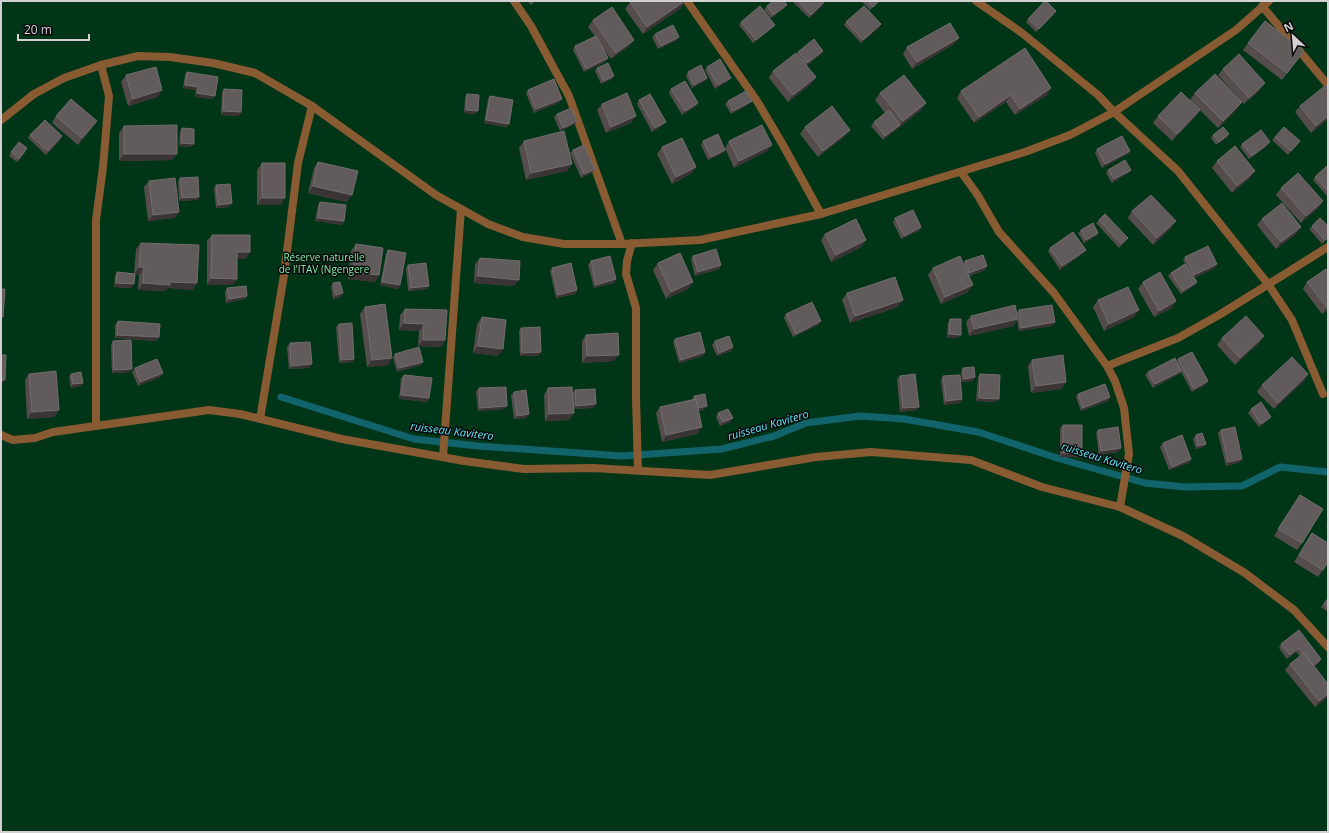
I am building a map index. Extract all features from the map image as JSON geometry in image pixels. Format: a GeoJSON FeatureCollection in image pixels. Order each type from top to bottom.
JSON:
{"type":"FeatureCollection","features":[{"type":"Feature","properties":{"kind":"street"},"geometry":{"type":"LineString","coordinates":[[514,1],[531,26],[569,96],[622,244]]}},
{"type":"Feature","properties":{"kind":"street"},"geometry":{"type":"LineString","coordinates":[[687,1],[757,102],[784,145],[821,214]]}},
{"type":"Feature","properties":{"kind":"street"},"geometry":{"type":"LineString","coordinates":[[976,1],[1034,43],[1098,95],[1114,112],[1178,171],[1268,284],[1292,320],[1323,394]]}},
{"type":"Feature","properties":{"kind":"street"},"geometry":{"type":"LineString","coordinates":[[1,120],[34,94],[64,78],[101,65],[138,56],[170,57],[213,64],[255,73],[312,106],[436,195],[488,224],[523,236],[564,244],[632,244],[700,240],[821,214],[1025,152],[1057,140],[1070,135],[1114,112],[1236,30],[1265,4],[1328,86]]}},
{"type":"Feature","properties":{"kind":"street"},"geometry":{"type":"LineString","coordinates":[[96,426],[96,220],[103,167],[109,96],[101,65]]}},
{"type":"Feature","properties":{"kind":"street"},"geometry":{"type":"LineString","coordinates":[[260,419],[284,275],[298,163],[312,106]]}},
{"type":"Feature","properties":{"kind":"street"},"geometry":{"type":"LineString","coordinates":[[961,172],[999,232],[1054,293],[1107,366],[1115,381],[1124,408],[1129,454],[1120,507]]}},
{"type":"Feature","properties":{"kind":"street"},"geometry":{"type":"LineString","coordinates":[[443,457],[461,209]]}},
{"type":"Feature","properties":{"kind":"street"},"geometry":{"type":"LineString","coordinates":[[632,244],[627,261],[626,274],[636,308],[638,470]]}},
{"type":"Feature","properties":{"kind":"street"},"geometry":{"type":"LineString","coordinates":[[1107,366],[1178,338],[1219,315],[1328,247]]}},
{"type":"Feature","properties":{"kind":"street"},"geometry":{"type":"LineString","coordinates":[[1,435],[14,440],[53,432],[209,410],[240,414],[342,438],[443,457],[524,469],[593,468],[710,475],[816,457],[871,452],[971,460],[1042,487],[1120,507],[1183,536],[1245,573],[1294,610],[1328,646]]}},
{"type":"Feature","properties":{"kind":"green space","name":"Réserve naturelle de l'ITAV (Ngengere"},"geometry":{"type":"Polygon","coordinates":[[[1,1],[1328,1],[1328,832],[1,832],[1,1]]]}},
{"type":"Feature","properties":{"kind":"building"},"geometry":{"type":"Polygon","coordinates":[[[685,1],[647,27],[630,2],[685,1]]]}},
{"type":"Feature","properties":{"kind":"building"},"geometry":{"type":"Polygon","coordinates":[[[773,1],[784,1],[787,5],[773,15],[767,6],[773,1]]]}},
{"type":"Feature","properties":{"kind":"building"},"geometry":{"type":"Polygon","coordinates":[[[798,1],[823,1],[824,2],[811,15],[798,1]]]}},
{"type":"Feature","properties":{"kind":"building"},"geometry":{"type":"Polygon","coordinates":[[[867,1],[879,1],[873,7],[867,1]]]}},
{"type":"Feature","properties":{"kind":"building"},"geometry":{"type":"Polygon","coordinates":[[[1045,1],[1056,11],[1039,29],[1028,19],[1045,1]]]}},
{"type":"Feature","properties":{"kind":"building"},"geometry":{"type":"Polygon","coordinates":[[[760,6],[775,25],[756,40],[741,22],[760,6]]]}},
{"type":"Feature","properties":{"kind":"building"},"geometry":{"type":"Polygon","coordinates":[[[864,6],[881,24],[863,40],[846,22],[864,6]]]}},
{"type":"Feature","properties":{"kind":"building"},"geometry":{"type":"Polygon","coordinates":[[[612,7],[634,40],[616,53],[593,20],[612,7]]]}},
{"type":"Feature","properties":{"kind":"building"},"geometry":{"type":"Polygon","coordinates":[[[1265,21],[1304,51],[1287,73],[1248,43],[1265,21]]]}},
{"type":"Feature","properties":{"kind":"building"},"geometry":{"type":"Polygon","coordinates":[[[950,23],[959,38],[917,62],[907,47],[950,23]]]}},
{"type":"Feature","properties":{"kind":"building"},"geometry":{"type":"Polygon","coordinates":[[[673,25],[679,37],[661,46],[655,34],[673,25]]]}},
{"type":"Feature","properties":{"kind":"building"},"geometry":{"type":"Polygon","coordinates":[[[596,36],[608,58],[586,69],[575,46],[596,36]]]}},
{"type":"Feature","properties":{"kind":"building"},"geometry":{"type":"Polygon","coordinates":[[[814,39],[823,51],[807,63],[798,52],[814,39]]]}},
{"type":"Feature","properties":{"kind":"building"},"geometry":{"type":"Polygon","coordinates":[[[1025,48],[1051,88],[1020,109],[1011,95],[979,117],[961,91],[1025,48]]]}},
{"type":"Feature","properties":{"kind":"building"},"geometry":{"type":"Polygon","coordinates":[[[796,53],[816,77],[793,95],[773,71],[796,53]]]}},
{"type":"Feature","properties":{"kind":"building"},"geometry":{"type":"Polygon","coordinates":[[[1239,54],[1265,83],[1249,98],[1223,69],[1239,54]]]}},
{"type":"Feature","properties":{"kind":"building"},"geometry":{"type":"Polygon","coordinates":[[[720,59],[731,78],[718,85],[707,67],[720,59]]]}},
{"type":"Feature","properties":{"kind":"building"},"geometry":{"type":"Polygon","coordinates":[[[608,63],[614,76],[604,81],[597,68],[608,63]]]}},
{"type":"Feature","properties":{"kind":"building"},"geometry":{"type":"Polygon","coordinates":[[[701,65],[707,78],[694,85],[688,72],[701,65]]]}},
{"type":"Feature","properties":{"kind":"building"},"geometry":{"type":"Polygon","coordinates":[[[156,67],[162,90],[133,99],[126,75],[156,67]]]}},
{"type":"Feature","properties":{"kind":"building"},"geometry":{"type":"Polygon","coordinates":[[[187,72],[218,77],[215,96],[197,93],[198,87],[185,85],[187,72]]]}},
{"type":"Feature","properties":{"kind":"building"},"geometry":{"type":"Polygon","coordinates":[[[1215,74],[1242,102],[1223,121],[1195,93],[1215,74]]]}},
{"type":"Feature","properties":{"kind":"building"},"geometry":{"type":"Polygon","coordinates":[[[904,75],[926,103],[903,121],[880,93],[904,75]]]}},
{"type":"Feature","properties":{"kind":"building"},"geometry":{"type":"Polygon","coordinates":[[[554,79],[562,99],[536,109],[528,90],[554,79]]]}},
{"type":"Feature","properties":{"kind":"building"},"geometry":{"type":"Polygon","coordinates":[[[685,81],[698,103],[685,111],[671,89],[685,81]]]}},
{"type":"Feature","properties":{"kind":"building"},"geometry":{"type":"Polygon","coordinates":[[[1326,85],[1328,88],[1328,116],[1316,126],[1300,106],[1326,85]]]}},
{"type":"Feature","properties":{"kind":"building"},"geometry":{"type":"Polygon","coordinates":[[[224,89],[242,90],[241,112],[223,111],[224,89]]]}},
{"type":"Feature","properties":{"kind":"building"},"geometry":{"type":"Polygon","coordinates":[[[746,91],[752,101],[733,111],[728,101],[746,91]]]}},
{"type":"Feature","properties":{"kind":"building"},"geometry":{"type":"Polygon","coordinates":[[[1181,92],[1200,110],[1177,134],[1158,116],[1181,92]]]}},
{"type":"Feature","properties":{"kind":"building"},"geometry":{"type":"Polygon","coordinates":[[[627,93],[636,116],[611,127],[602,104],[627,93]]]}},
{"type":"Feature","properties":{"kind":"building"},"geometry":{"type":"Polygon","coordinates":[[[467,94],[479,95],[478,111],[466,110],[467,94]]]}},
{"type":"Feature","properties":{"kind":"building"},"geometry":{"type":"Polygon","coordinates":[[[650,94],[666,122],[655,128],[639,100],[650,94]]]}},
{"type":"Feature","properties":{"kind":"building"},"geometry":{"type":"Polygon","coordinates":[[[490,96],[513,100],[509,124],[486,120],[490,96]]]}},
{"type":"Feature","properties":{"kind":"building"},"geometry":{"type":"Polygon","coordinates":[[[71,99],[97,121],[82,138],[56,116],[71,99]]]}},
{"type":"Feature","properties":{"kind":"building"},"geometry":{"type":"Polygon","coordinates":[[[832,106],[850,130],[823,151],[805,127],[832,106]]]}},
{"type":"Feature","properties":{"kind":"building"},"geometry":{"type":"Polygon","coordinates":[[[571,108],[577,121],[563,128],[557,114],[571,108]]]}},
{"type":"Feature","properties":{"kind":"building"},"geometry":{"type":"Polygon","coordinates":[[[889,110],[900,125],[885,136],[874,122],[889,110]]]}},
{"type":"Feature","properties":{"kind":"building"},"geometry":{"type":"Polygon","coordinates":[[[45,120],[62,136],[48,151],[30,135],[45,120]]]}},
{"type":"Feature","properties":{"kind":"building"},"geometry":{"type":"Polygon","coordinates":[[[177,125],[177,154],[124,154],[124,126],[177,125]]]}},
{"type":"Feature","properties":{"kind":"building"},"geometry":{"type":"Polygon","coordinates":[[[762,125],[772,145],[739,161],[729,141],[762,125]]]}},
{"type":"Feature","properties":{"kind":"building"},"geometry":{"type":"Polygon","coordinates":[[[1223,127],[1229,134],[1219,142],[1213,135],[1223,127]]]}},
{"type":"Feature","properties":{"kind":"building"},"geometry":{"type":"Polygon","coordinates":[[[1284,127],[1300,141],[1291,151],[1275,137],[1284,127]]]}},
{"type":"Feature","properties":{"kind":"building"},"geometry":{"type":"Polygon","coordinates":[[[182,128],[194,129],[194,144],[181,143],[182,128]]]}},
{"type":"Feature","properties":{"kind":"building"},"geometry":{"type":"Polygon","coordinates":[[[1261,130],[1270,142],[1252,156],[1242,144],[1261,130]]]}},
{"type":"Feature","properties":{"kind":"building"},"geometry":{"type":"Polygon","coordinates":[[[564,131],[572,164],[531,173],[524,141],[564,131]]]}},
{"type":"Feature","properties":{"kind":"building"},"geometry":{"type":"Polygon","coordinates":[[[718,134],[725,150],[711,157],[703,141],[718,134]]]}},
{"type":"Feature","properties":{"kind":"building"},"geometry":{"type":"Polygon","coordinates":[[[1122,136],[1130,151],[1105,164],[1097,149],[1122,136]]]}},
{"type":"Feature","properties":{"kind":"building"},"geometry":{"type":"Polygon","coordinates":[[[682,138],[696,167],[676,177],[662,147],[682,138]]]}},
{"type":"Feature","properties":{"kind":"building"},"geometry":{"type":"Polygon","coordinates":[[[19,142],[27,148],[19,159],[11,152],[19,142]]]}},
{"type":"Feature","properties":{"kind":"building"},"geometry":{"type":"Polygon","coordinates":[[[584,145],[595,169],[584,174],[573,150],[584,145]]]}},
{"type":"Feature","properties":{"kind":"building"},"geometry":{"type":"Polygon","coordinates":[[[1235,146],[1255,171],[1237,186],[1217,161],[1235,146]]]}},
{"type":"Feature","properties":{"kind":"building"},"geometry":{"type":"Polygon","coordinates":[[[1125,160],[1131,170],[1114,179],[1108,170],[1125,160]]]}},
{"type":"Feature","properties":{"kind":"building"},"geometry":{"type":"Polygon","coordinates":[[[318,162],[358,171],[352,195],[313,186],[318,162]]]}},
{"type":"Feature","properties":{"kind":"building"},"geometry":{"type":"Polygon","coordinates":[[[262,163],[285,163],[285,198],[262,198],[262,163]]]}},
{"type":"Feature","properties":{"kind":"building"},"geometry":{"type":"Polygon","coordinates":[[[1328,165],[1328,191],[1315,177],[1328,165]]]}},
{"type":"Feature","properties":{"kind":"building"},"geometry":{"type":"Polygon","coordinates":[[[1298,173],[1323,201],[1306,216],[1281,188],[1298,173]]]}},
{"type":"Feature","properties":{"kind":"building"},"geometry":{"type":"Polygon","coordinates":[[[198,177],[199,197],[182,198],[180,178],[198,177]]]}},
{"type":"Feature","properties":{"kind":"building"},"geometry":{"type":"Polygon","coordinates":[[[175,178],[179,212],[153,215],[149,181],[175,178]]]}},
{"type":"Feature","properties":{"kind":"building"},"geometry":{"type":"Polygon","coordinates":[[[230,184],[232,203],[218,205],[216,185],[230,184]]]}},
{"type":"Feature","properties":{"kind":"building"},"geometry":{"type":"Polygon","coordinates":[[[1151,195],[1176,221],[1157,238],[1132,211],[1151,195]]]}},
{"type":"Feature","properties":{"kind":"building"},"geometry":{"type":"Polygon","coordinates":[[[320,202],[346,205],[344,221],[318,218],[320,202]]]}},
{"type":"Feature","properties":{"kind":"building"},"geometry":{"type":"Polygon","coordinates":[[[1282,203],[1301,227],[1281,242],[1262,219],[1282,203]]]}},
{"type":"Feature","properties":{"kind":"building"},"geometry":{"type":"Polygon","coordinates":[[[913,210],[921,227],[904,236],[895,218],[913,210]]]}},
{"type":"Feature","properties":{"kind":"building"},"geometry":{"type":"Polygon","coordinates":[[[1105,214],[1128,238],[1121,244],[1099,220],[1105,214]]]}},
{"type":"Feature","properties":{"kind":"building"},"geometry":{"type":"Polygon","coordinates":[[[1320,218],[1328,226],[1328,237],[1325,240],[1312,226],[1320,218]]]}},
{"type":"Feature","properties":{"kind":"building"},"geometry":{"type":"Polygon","coordinates":[[[856,219],[866,240],[836,255],[825,234],[856,219]]]}},
{"type":"Feature","properties":{"kind":"building"},"geometry":{"type":"Polygon","coordinates":[[[1093,223],[1098,233],[1086,240],[1081,230],[1093,223]]]}},
{"type":"Feature","properties":{"kind":"building"},"geometry":{"type":"Polygon","coordinates":[[[1073,232],[1086,250],[1062,266],[1050,248],[1073,232]]]}},
{"type":"Feature","properties":{"kind":"building"},"geometry":{"type":"Polygon","coordinates":[[[212,235],[250,235],[250,252],[237,252],[237,279],[211,278],[212,235]]]}},
{"type":"Feature","properties":{"kind":"building"},"geometry":{"type":"Polygon","coordinates":[[[141,243],[199,245],[197,283],[170,282],[170,285],[143,283],[144,268],[139,267],[141,243]]]}},
{"type":"Feature","properties":{"kind":"building"},"geometry":{"type":"Polygon","coordinates":[[[356,244],[383,248],[379,275],[353,272],[356,244]]]}},
{"type":"Feature","properties":{"kind":"building"},"geometry":{"type":"Polygon","coordinates":[[[1208,246],[1217,264],[1194,275],[1185,257],[1208,246]]]}},
{"type":"Feature","properties":{"kind":"building"},"geometry":{"type":"Polygon","coordinates":[[[716,249],[721,265],[698,272],[693,256],[716,249]]]}},
{"type":"Feature","properties":{"kind":"building"},"geometry":{"type":"Polygon","coordinates":[[[388,250],[406,253],[400,285],[382,282],[388,250]]]}},
{"type":"Feature","properties":{"kind":"building"},"geometry":{"type":"Polygon","coordinates":[[[680,253],[693,282],[671,292],[658,263],[680,253]]]}},
{"type":"Feature","properties":{"kind":"building"},"geometry":{"type":"Polygon","coordinates":[[[983,255],[987,266],[969,273],[965,261],[983,255]]]}},
{"type":"Feature","properties":{"kind":"building"},"geometry":{"type":"Polygon","coordinates":[[[610,256],[616,279],[596,285],[591,261],[610,256]]]}},
{"type":"Feature","properties":{"kind":"building"},"geometry":{"type":"Polygon","coordinates":[[[960,256],[973,285],[945,297],[933,268],[960,256]]]}},
{"type":"Feature","properties":{"kind":"building"},"geometry":{"type":"Polygon","coordinates":[[[480,258],[520,261],[519,280],[478,276],[480,258]]]}},
{"type":"Feature","properties":{"kind":"building"},"geometry":{"type":"Polygon","coordinates":[[[426,263],[429,286],[411,288],[408,265],[426,263]]]}},
{"type":"Feature","properties":{"kind":"building"},"geometry":{"type":"Polygon","coordinates":[[[571,263],[577,290],[558,295],[552,268],[571,263]]]}},
{"type":"Feature","properties":{"kind":"building"},"geometry":{"type":"Polygon","coordinates":[[[1185,264],[1197,282],[1183,291],[1171,273],[1185,264]]]}},
{"type":"Feature","properties":{"kind":"building"},"geometry":{"type":"Polygon","coordinates":[[[1326,269],[1328,272],[1327,308],[1307,282],[1326,269]]]}},
{"type":"Feature","properties":{"kind":"building"},"geometry":{"type":"Polygon","coordinates":[[[117,272],[135,274],[134,284],[116,283],[117,272]]]}},
{"type":"Feature","properties":{"kind":"building"},"geometry":{"type":"Polygon","coordinates":[[[1160,272],[1176,301],[1159,311],[1143,282],[1160,272]]]}},
{"type":"Feature","properties":{"kind":"building"},"geometry":{"type":"Polygon","coordinates":[[[895,277],[903,300],[855,316],[847,293],[895,277]]]}},
{"type":"Feature","properties":{"kind":"building"},"geometry":{"type":"Polygon","coordinates":[[[340,282],[343,293],[336,295],[333,283],[340,282]]]}},
{"type":"Feature","properties":{"kind":"building"},"geometry":{"type":"Polygon","coordinates":[[[246,286],[247,296],[229,299],[227,288],[246,286]]]}},
{"type":"Feature","properties":{"kind":"building"},"geometry":{"type":"Polygon","coordinates":[[[1128,287],[1139,310],[1109,324],[1098,300],[1128,287]]]}},
{"type":"Feature","properties":{"kind":"building"},"geometry":{"type":"Polygon","coordinates":[[[1,289],[5,289],[3,317],[1,317],[1,289]]]}},
{"type":"Feature","properties":{"kind":"building"},"geometry":{"type":"Polygon","coordinates":[[[812,302],[821,321],[796,334],[786,314],[812,302]]]}},
{"type":"Feature","properties":{"kind":"building"},"geometry":{"type":"Polygon","coordinates":[[[385,304],[392,358],[372,360],[365,307],[385,304]]]}},
{"type":"Feature","properties":{"kind":"building"},"geometry":{"type":"Polygon","coordinates":[[[1015,305],[1018,319],[974,329],[971,316],[1015,305]]]}},
{"type":"Feature","properties":{"kind":"building"},"geometry":{"type":"Polygon","coordinates":[[[1052,305],[1055,322],[1021,328],[1019,310],[1052,305]]]}},
{"type":"Feature","properties":{"kind":"building"},"geometry":{"type":"Polygon","coordinates":[[[405,309],[447,310],[445,340],[423,340],[424,324],[404,323],[405,309]]]}},
{"type":"Feature","properties":{"kind":"building"},"geometry":{"type":"Polygon","coordinates":[[[1246,316],[1264,336],[1240,358],[1222,338],[1246,316]]]}},
{"type":"Feature","properties":{"kind":"building"},"geometry":{"type":"Polygon","coordinates":[[[482,317],[506,320],[503,349],[478,346],[482,317]]]}},
{"type":"Feature","properties":{"kind":"building"},"geometry":{"type":"Polygon","coordinates":[[[950,319],[961,319],[961,335],[949,334],[950,319]]]}},
{"type":"Feature","properties":{"kind":"building"},"geometry":{"type":"Polygon","coordinates":[[[118,321],[160,324],[159,337],[117,335],[118,321]]]}},
{"type":"Feature","properties":{"kind":"building"},"geometry":{"type":"Polygon","coordinates":[[[352,323],[354,359],[341,360],[339,324],[352,323]]]}},
{"type":"Feature","properties":{"kind":"building"},"geometry":{"type":"Polygon","coordinates":[[[540,327],[541,352],[522,353],[521,328],[540,327]]]}},
{"type":"Feature","properties":{"kind":"building"},"geometry":{"type":"Polygon","coordinates":[[[700,332],[705,352],[681,360],[675,339],[700,332]]]}},
{"type":"Feature","properties":{"kind":"building"},"geometry":{"type":"Polygon","coordinates":[[[618,333],[619,355],[587,356],[586,335],[618,333]]]}},
{"type":"Feature","properties":{"kind":"building"},"geometry":{"type":"Polygon","coordinates":[[[729,336],[733,347],[719,353],[715,341],[729,336]]]}},
{"type":"Feature","properties":{"kind":"building"},"geometry":{"type":"Polygon","coordinates":[[[131,340],[132,369],[114,370],[113,341],[131,340]]]}},
{"type":"Feature","properties":{"kind":"building"},"geometry":{"type":"Polygon","coordinates":[[[310,342],[312,364],[291,366],[290,343],[310,342]]]}},
{"type":"Feature","properties":{"kind":"building"},"geometry":{"type":"Polygon","coordinates":[[[419,347],[423,362],[399,368],[395,354],[419,347]]]}},
{"type":"Feature","properties":{"kind":"building"},"geometry":{"type":"Polygon","coordinates":[[[1192,352],[1208,381],[1194,389],[1178,359],[1192,352]]]}},
{"type":"Feature","properties":{"kind":"building"},"geometry":{"type":"Polygon","coordinates":[[[1,355],[6,355],[5,380],[1,380],[1,355]]]}},
{"type":"Feature","properties":{"kind":"building"},"geometry":{"type":"Polygon","coordinates":[[[1063,355],[1066,382],[1036,386],[1032,360],[1063,355]]]}},
{"type":"Feature","properties":{"kind":"building"},"geometry":{"type":"Polygon","coordinates":[[[1292,357],[1308,374],[1278,403],[1262,385],[1292,357]]]}},
{"type":"Feature","properties":{"kind":"building"},"geometry":{"type":"Polygon","coordinates":[[[1175,358],[1181,371],[1155,384],[1148,372],[1175,358]]]}},
{"type":"Feature","properties":{"kind":"building"},"geometry":{"type":"Polygon","coordinates":[[[157,359],[163,373],[140,382],[135,368],[157,359]]]}},
{"type":"Feature","properties":{"kind":"building"},"geometry":{"type":"Polygon","coordinates":[[[974,367],[975,377],[964,379],[963,368],[974,367]]]}},
{"type":"Feature","properties":{"kind":"building"},"geometry":{"type":"Polygon","coordinates":[[[56,371],[59,410],[32,412],[29,374],[56,371]]]}},
{"type":"Feature","properties":{"kind":"building"},"geometry":{"type":"Polygon","coordinates":[[[81,372],[83,383],[73,384],[71,374],[81,372]]]}},
{"type":"Feature","properties":{"kind":"building"},"geometry":{"type":"Polygon","coordinates":[[[915,374],[919,407],[903,408],[900,376],[915,374]]]}},
{"type":"Feature","properties":{"kind":"building"},"geometry":{"type":"Polygon","coordinates":[[[980,374],[1000,375],[999,399],[979,398],[980,374]]]}},
{"type":"Feature","properties":{"kind":"building"},"geometry":{"type":"Polygon","coordinates":[[[404,375],[432,378],[429,398],[401,395],[404,375]]]}},
{"type":"Feature","properties":{"kind":"building"},"geometry":{"type":"Polygon","coordinates":[[[960,375],[962,399],[946,401],[943,376],[960,375]]]}},
{"type":"Feature","properties":{"kind":"building"},"geometry":{"type":"Polygon","coordinates":[[[1105,384],[1110,397],[1083,408],[1078,394],[1105,384]]]}},
{"type":"Feature","properties":{"kind":"building"},"geometry":{"type":"Polygon","coordinates":[[[506,387],[507,406],[480,408],[479,388],[506,387]]]}},
{"type":"Feature","properties":{"kind":"building"},"geometry":{"type":"Polygon","coordinates":[[[572,387],[574,413],[549,414],[548,388],[572,387]]]}},
{"type":"Feature","properties":{"kind":"building"},"geometry":{"type":"Polygon","coordinates":[[[595,389],[596,404],[576,406],[575,390],[595,389]]]}},
{"type":"Feature","properties":{"kind":"building"},"geometry":{"type":"Polygon","coordinates":[[[526,390],[529,414],[517,416],[514,392],[526,390]]]}},
{"type":"Feature","properties":{"kind":"building"},"geometry":{"type":"Polygon","coordinates":[[[705,394],[707,406],[698,408],[694,396],[705,394]]]}},
{"type":"Feature","properties":{"kind":"building"},"geometry":{"type":"Polygon","coordinates":[[[696,399],[702,427],[666,435],[660,407],[696,399]]]}},
{"type":"Feature","properties":{"kind":"building"},"geometry":{"type":"Polygon","coordinates":[[[1261,402],[1271,417],[1261,424],[1251,409],[1261,402]]]}},
{"type":"Feature","properties":{"kind":"building"},"geometry":{"type":"Polygon","coordinates":[[[728,409],[733,418],[723,422],[718,413],[728,409]]]}},
{"type":"Feature","properties":{"kind":"building"},"geometry":{"type":"Polygon","coordinates":[[[1063,425],[1082,425],[1082,453],[1063,453],[1063,425]]]}},
{"type":"Feature","properties":{"kind":"building"},"geometry":{"type":"Polygon","coordinates":[[[1118,427],[1121,448],[1101,451],[1098,430],[1118,427]]]}},
{"type":"Feature","properties":{"kind":"building"},"geometry":{"type":"Polygon","coordinates":[[[1235,427],[1242,459],[1228,462],[1221,430],[1235,427]]]}},
{"type":"Feature","properties":{"kind":"building"},"geometry":{"type":"Polygon","coordinates":[[[1202,433],[1206,444],[1198,446],[1196,435],[1202,433]]]}},
{"type":"Feature","properties":{"kind":"building"},"geometry":{"type":"Polygon","coordinates":[[[1182,435],[1191,459],[1172,467],[1163,443],[1182,435]]]}},
{"type":"Feature","properties":{"kind":"building"},"geometry":{"type":"Polygon","coordinates":[[[1300,495],[1323,509],[1302,543],[1278,529],[1300,495]]]}},
{"type":"Feature","properties":{"kind":"building"},"geometry":{"type":"Polygon","coordinates":[[[1312,533],[1328,543],[1328,562],[1323,570],[1299,555],[1312,533]]]}},
{"type":"Feature","properties":{"kind":"building"},"geometry":{"type":"Polygon","coordinates":[[[1328,598],[1328,607],[1324,604],[1328,598]]]}},
{"type":"Feature","properties":{"kind":"building"},"geometry":{"type":"Polygon","coordinates":[[[1299,630],[1321,659],[1313,666],[1299,648],[1290,655],[1281,644],[1299,630]]]}},
{"type":"Feature","properties":{"kind":"building"},"geometry":{"type":"Polygon","coordinates":[[[1304,653],[1328,684],[1328,694],[1319,701],[1290,664],[1304,653]]]}},
{"type":"Feature","properties":{"kind":"waterway","name":"ruisseau Kavitero"},"geometry":{"type":"LineString","coordinates":[[281,397],[414,439],[478,446],[622,456],[722,449],[774,436],[806,423],[860,416],[904,419],[978,432],[1057,458],[1145,483],[1185,487],[1242,486],[1280,467],[1328,472]]}}]}
